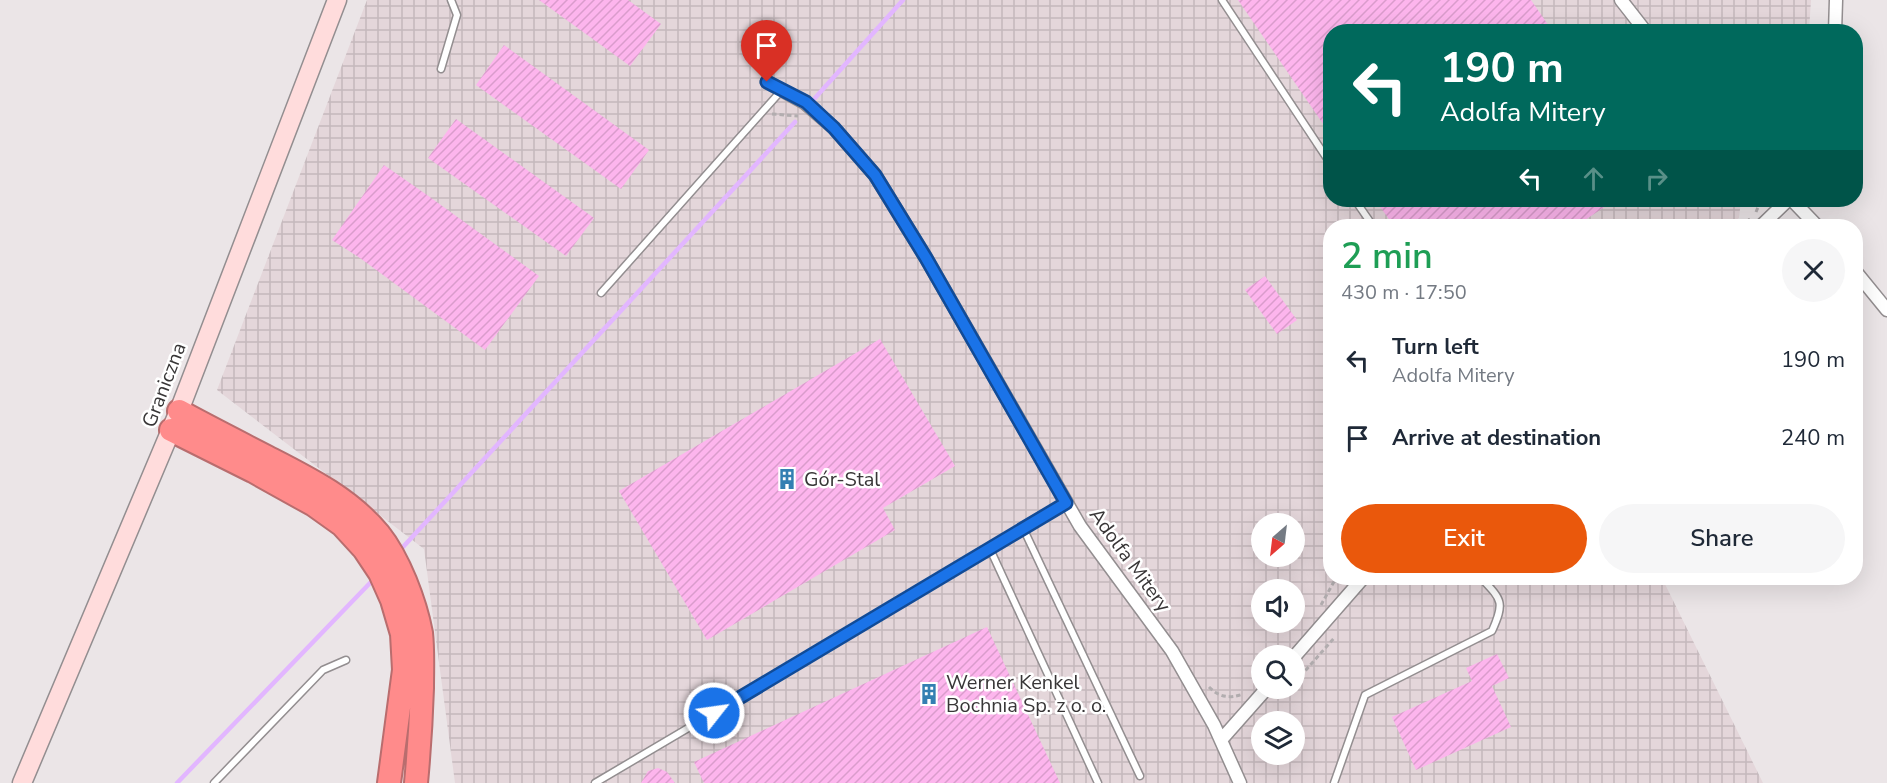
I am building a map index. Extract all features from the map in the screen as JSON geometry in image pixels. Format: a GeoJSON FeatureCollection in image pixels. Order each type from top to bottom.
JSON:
{"type":"FeatureCollection","features":[{"type":"Feature","properties":{"kind":"highway"},"geometry":{"type":"LineString","coordinates":[[175,421],[253,471],[314,505],[342,525],[364,549],[380,573],[392,600],[402,634],[404,670],[389,783]]}},
{"type":"Feature","properties":{"kind":"highway"},"geometry":{"type":"LineString","coordinates":[[175,421],[304,476],[355,510],[380,535],[405,581],[414,604],[421,635],[420,732],[416,783]]}},
{"type":"Feature","properties":{"kind":"main road","name":"Graniczna"},"geometry":{"type":"LineString","coordinates":[[22,783],[175,421],[337,0]]}},
{"type":"Feature","properties":{"kind":"street"},"geometry":{"type":"LineString","coordinates":[[1621,0],[1640,24]]}},
{"type":"Feature","properties":{"kind":"street"},"geometry":{"type":"LineString","coordinates":[[1835,24],[1836,0]]}},
{"type":"Feature","properties":{"kind":"street","name":"Adolfa Mitery"},"geometry":{"type":"LineString","coordinates":[[767,82],[806,102],[834,128],[875,175],[926,258],[1066,503],[1096,549],[1172,651],[1221,740],[1240,783]]}},
{"type":"Feature","properties":{"kind":"street"},"geometry":{"type":"LineString","coordinates":[[1769,219],[1782,207]]}},
{"type":"Feature","properties":{"kind":"street"},"geometry":{"type":"LineString","coordinates":[[1797,207],[1810,219]]}},
{"type":"Feature","properties":{"kind":"street"},"geometry":{"type":"LineString","coordinates":[[1863,281],[1887,310]]}},
{"type":"Feature","properties":{"kind":"street"},"geometry":{"type":"LineString","coordinates":[[1305,645],[1358,585]]}},
{"type":"Feature","properties":{"kind":"street"},"geometry":{"type":"LineString","coordinates":[[1221,740],[1257,699]]}},
{"type":"Feature","properties":{"kind":"lane"},"geometry":{"type":"LineString","coordinates":[[441,69],[457,15],[452,0]]}},
{"type":"Feature","properties":{"kind":"lane"},"geometry":{"type":"LineString","coordinates":[[1222,0],[1323,152]]}},
{"type":"Feature","properties":{"kind":"lane"},"geometry":{"type":"LineString","coordinates":[[601,293],[782,90]]}},
{"type":"Feature","properties":{"kind":"lane"},"geometry":{"type":"LineString","coordinates":[[595,783],[1066,503]]}},
{"type":"Feature","properties":{"kind":"lane"},"geometry":{"type":"LineString","coordinates":[[1024,530],[1140,776]]}},
{"type":"Feature","properties":{"kind":"lane"},"geometry":{"type":"LineString","coordinates":[[990,549],[1098,783]]}},
{"type":"Feature","properties":{"kind":"lane"},"geometry":{"type":"LineString","coordinates":[[1334,783],[1365,695],[1492,631],[1501,602],[1488,585]]}},
{"type":"Feature","properties":{"kind":"lane"},"geometry":{"type":"LineString","coordinates":[[214,783],[323,670],[346,660]]}},
{"type":"Feature","properties":{"kind":"path"},"geometry":{"type":"LineString","coordinates":[[1305,671],[1335,637]]}},
{"type":"Feature","properties":{"kind":"path"},"geometry":{"type":"LineString","coordinates":[[1203,681],[1215,693],[1222,696],[1238,696],[1249,690]]}},
{"type":"Feature","properties":{"kind":"shaded area"},"geometry":{"type":"Polygon","coordinates":[[[367,0],[1811,0],[1809,24],[1323,24],[1323,207],[1740,207],[1738,219],[1323,219],[1323,585],[1665,585],[1763,783],[455,783],[424,549],[217,390],[367,0]]]}},
{"type":"Feature","properties":{"kind":"building"},"geometry":{"type":"Polygon","coordinates":[[[539,0],[628,0],[661,24],[630,66],[539,0]]]}},
{"type":"Feature","properties":{"kind":"building"},"geometry":{"type":"Polygon","coordinates":[[[1238,0],[1531,0],[1548,24],[1323,24],[1323,124],[1238,0]]]}},
{"type":"Feature","properties":{"kind":"building"},"geometry":{"type":"Polygon","coordinates":[[[504,45],[649,150],[621,189],[476,85],[504,45]]]}},
{"type":"Feature","properties":{"kind":"building"},"geometry":{"type":"Polygon","coordinates":[[[456,119],[594,218],[566,256],[428,158],[456,119]]]}},
{"type":"Feature","properties":{"kind":"building"},"geometry":{"type":"Polygon","coordinates":[[[384,165],[539,276],[485,350],[332,240],[384,165]]]}},
{"type":"Feature","properties":{"kind":"building"},"geometry":{"type":"Polygon","coordinates":[[[1380,207],[1604,207],[1586,219],[1389,219],[1380,207]]]}},
{"type":"Feature","properties":{"kind":"building"},"geometry":{"type":"Polygon","coordinates":[[[1265,276],[1297,320],[1277,334],[1245,290],[1265,276]]]}},
{"type":"Feature","properties":{"kind":"building","name":"Gór-Stal"},"geometry":{"type":"Polygon","coordinates":[[[880,339],[955,466],[883,508],[895,530],[707,640],[619,491],[880,339]]]}},
{"type":"Feature","properties":{"kind":"building","name":"Werner Kenkel Bochnia Sp. z o. o."},"geometry":{"type":"Polygon","coordinates":[[[987,627],[1060,783],[704,783],[694,762],[987,627]]]}},
{"type":"Feature","properties":{"kind":"building"},"geometry":{"type":"Polygon","coordinates":[[[1497,654],[1509,678],[1492,686],[1511,727],[1416,770],[1392,717],[1472,681],[1466,668],[1497,654]]]}},
{"type":"Feature","properties":{"kind":"building"},"geometry":{"type":"Polygon","coordinates":[[[658,768],[667,772],[675,783],[641,783],[648,771],[658,768]]]}},
{"type":"Feature","properties":{"kind":"waterway"},"geometry":{"type":"LineString","coordinates":[[815,98],[903,0]]}},
{"type":"Feature","properties":{"kind":"waterway"},"geometry":{"type":"LineString","coordinates":[[403,547],[795,122]]}},
{"type":"Feature","properties":{"kind":"waterway"},"geometry":{"type":"LineString","coordinates":[[177,783],[370,583]]}},
{"type":"Feature","properties":{"kind":"place","name":"Gór-Stal"},"geometry":{"type":"Point","coordinates":[787,479]}},
{"type":"Feature","properties":{"kind":"place","name":"Werner Kenkel Bochnia Sp. z o. o."},"geometry":{"type":"Point","coordinates":[929,694]}},
{"type":"Feature","properties":{"kind":"route"},"geometry":{"type":"LineString","coordinates":[[714,713],[1066,503],[926,258],[875,175],[834,128],[806,102],[767,82]]}}]}
